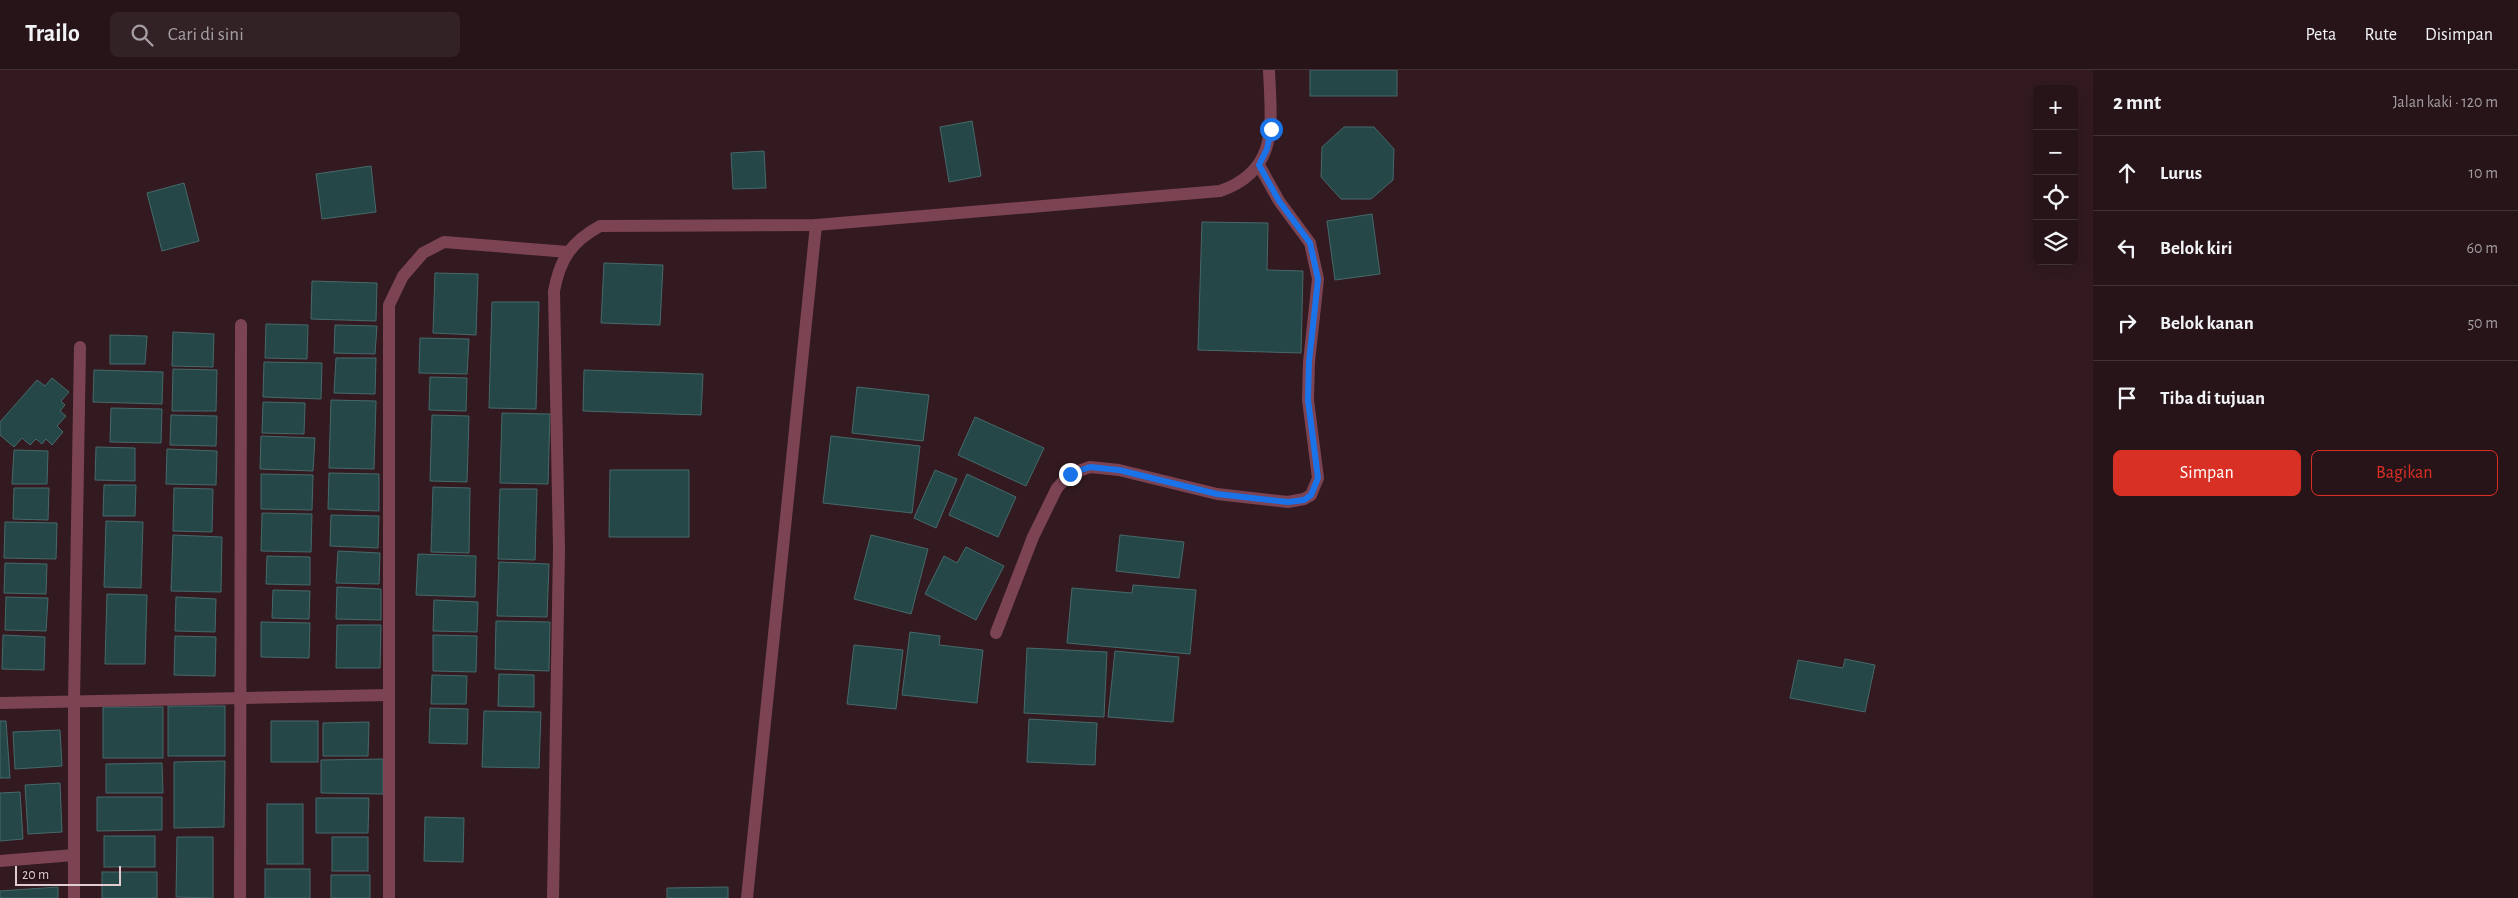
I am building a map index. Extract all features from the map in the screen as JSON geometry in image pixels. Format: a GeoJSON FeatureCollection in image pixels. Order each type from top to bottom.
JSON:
{"type":"FeatureCollection","features":[{"type":"Feature","properties":{"kind":"street"},"geometry":{"type":"LineString","coordinates":[[553,898],[559,549],[554,291],[558,271],[568,252],[581,236],[600,226],[816,225],[1220,191],[1237,185],[1259,165],[1267,149],[1271,129],[1269,70]]}},
{"type":"Feature","properties":{"kind":"street"},"geometry":{"type":"LineString","coordinates":[[996,633],[1032,537],[1058,488],[1070,474],[1090,467],[1119,470],[1217,494],[1288,502],[1304,500],[1315,490],[1318,478],[1308,400],[1309,362],[1318,279],[1310,243],[1279,201],[1259,165]]}},
{"type":"Feature","properties":{"kind":"street"},"geometry":{"type":"LineString","coordinates":[[747,898],[816,225]]}},
{"type":"Feature","properties":{"kind":"street"},"geometry":{"type":"LineString","coordinates":[[389,898],[389,306],[403,276],[423,253],[444,242],[568,252]]}},
{"type":"Feature","properties":{"kind":"street"},"geometry":{"type":"LineString","coordinates":[[240,898],[241,325]]}},
{"type":"Feature","properties":{"kind":"street"},"geometry":{"type":"LineString","coordinates":[[74,898],[74,702],[80,347]]}},
{"type":"Feature","properties":{"kind":"street"},"geometry":{"type":"LineString","coordinates":[[0,703],[389,695]]}},
{"type":"Feature","properties":{"kind":"street"},"geometry":{"type":"LineString","coordinates":[[0,861],[74,854]]}},
{"type":"Feature","properties":{"kind":"building"},"geometry":{"type":"Polygon","coordinates":[[[1310,70],[1397,70],[1397,96],[1310,96],[1310,70]]]}},
{"type":"Feature","properties":{"kind":"building"},"geometry":{"type":"Polygon","coordinates":[[[972,121],[981,176],[949,182],[940,127],[972,121]]]}},
{"type":"Feature","properties":{"kind":"building"},"geometry":{"type":"Polygon","coordinates":[[[1344,127],[1374,127],[1394,149],[1393,180],[1371,199],[1341,199],[1321,177],[1322,147],[1344,127]]]}},
{"type":"Feature","properties":{"kind":"building"},"geometry":{"type":"Polygon","coordinates":[[[764,151],[766,188],[733,189],[731,153],[764,151]]]}},
{"type":"Feature","properties":{"kind":"building"},"geometry":{"type":"Polygon","coordinates":[[[371,166],[376,212],[322,219],[316,174],[371,166]]]}},
{"type":"Feature","properties":{"kind":"building"},"geometry":{"type":"Polygon","coordinates":[[[184,183],[199,241],[162,251],[147,193],[184,183]]]}},
{"type":"Feature","properties":{"kind":"building"},"geometry":{"type":"Polygon","coordinates":[[[1372,214],[1380,274],[1335,280],[1327,221],[1372,214]]]}},
{"type":"Feature","properties":{"kind":"building"},"geometry":{"type":"Polygon","coordinates":[[[1202,222],[1268,223],[1267,270],[1303,271],[1301,353],[1198,350],[1202,222]]]}},
{"type":"Feature","properties":{"kind":"building"},"geometry":{"type":"Polygon","coordinates":[[[604,263],[663,265],[660,325],[601,323],[604,263]]]}},
{"type":"Feature","properties":{"kind":"building"},"geometry":{"type":"Polygon","coordinates":[[[435,273],[478,274],[476,335],[433,333],[435,273]]]}},
{"type":"Feature","properties":{"kind":"building"},"geometry":{"type":"Polygon","coordinates":[[[312,281],[377,283],[376,321],[311,319],[312,281]]]}},
{"type":"Feature","properties":{"kind":"building"},"geometry":{"type":"Polygon","coordinates":[[[492,302],[539,302],[536,409],[489,408],[492,302]]]}},
{"type":"Feature","properties":{"kind":"building"},"geometry":{"type":"Polygon","coordinates":[[[266,324],[308,325],[307,359],[265,358],[266,324]]]}},
{"type":"Feature","properties":{"kind":"building"},"geometry":{"type":"Polygon","coordinates":[[[335,325],[377,326],[375,354],[334,353],[335,325]]]}},
{"type":"Feature","properties":{"kind":"building"},"geometry":{"type":"Polygon","coordinates":[[[173,332],[214,334],[213,367],[172,366],[173,332]]]}},
{"type":"Feature","properties":{"kind":"building"},"geometry":{"type":"Polygon","coordinates":[[[110,335],[147,336],[145,364],[110,364],[110,335]]]}},
{"type":"Feature","properties":{"kind":"building"},"geometry":{"type":"Polygon","coordinates":[[[420,338],[469,339],[467,374],[419,373],[420,338]]]}},
{"type":"Feature","properties":{"kind":"building"},"geometry":{"type":"Polygon","coordinates":[[[336,358],[376,358],[375,394],[334,393],[336,358]]]}},
{"type":"Feature","properties":{"kind":"building"},"geometry":{"type":"Polygon","coordinates":[[[264,362],[322,363],[321,399],[263,397],[264,362]]]}},
{"type":"Feature","properties":{"kind":"building"},"geometry":{"type":"Polygon","coordinates":[[[173,369],[217,370],[216,411],[172,411],[173,369]]]}},
{"type":"Feature","properties":{"kind":"building"},"geometry":{"type":"Polygon","coordinates":[[[94,370],[163,372],[162,404],[93,402],[94,370]]]}},
{"type":"Feature","properties":{"kind":"building"},"geometry":{"type":"Polygon","coordinates":[[[584,370],[703,374],[701,415],[583,411],[584,370]]]}},
{"type":"Feature","properties":{"kind":"building"},"geometry":{"type":"Polygon","coordinates":[[[430,377],[467,378],[466,411],[429,410],[430,377]]]}},
{"type":"Feature","properties":{"kind":"building"},"geometry":{"type":"Polygon","coordinates":[[[52,378],[69,392],[61,401],[65,405],[60,411],[66,416],[57,426],[63,432],[52,445],[46,439],[42,444],[36,439],[30,445],[22,438],[14,447],[0,435],[0,422],[37,380],[45,386],[52,378]]]}},
{"type":"Feature","properties":{"kind":"building"},"geometry":{"type":"Polygon","coordinates":[[[857,387],[929,395],[923,441],[852,433],[857,387]]]}},
{"type":"Feature","properties":{"kind":"building"},"geometry":{"type":"Polygon","coordinates":[[[331,400],[376,401],[374,469],[329,468],[331,400]]]}},
{"type":"Feature","properties":{"kind":"building"},"geometry":{"type":"Polygon","coordinates":[[[263,402],[305,403],[304,434],[262,433],[263,402]]]}},
{"type":"Feature","properties":{"kind":"building"},"geometry":{"type":"Polygon","coordinates":[[[111,408],[162,409],[161,443],[110,442],[111,408]]]}},
{"type":"Feature","properties":{"kind":"building"},"geometry":{"type":"Polygon","coordinates":[[[502,413],[550,414],[548,484],[500,483],[502,413]]]}},
{"type":"Feature","properties":{"kind":"building"},"geometry":{"type":"Polygon","coordinates":[[[171,415],[217,416],[216,446],[170,445],[171,415]]]}},
{"type":"Feature","properties":{"kind":"building"},"geometry":{"type":"Polygon","coordinates":[[[432,415],[469,416],[467,482],[430,481],[432,415]]]}},
{"type":"Feature","properties":{"kind":"building"},"geometry":{"type":"Polygon","coordinates":[[[975,417],[1044,448],[1026,486],[958,455],[975,417]]]}},
{"type":"Feature","properties":{"kind":"building"},"geometry":{"type":"Polygon","coordinates":[[[261,436],[315,438],[313,471],[260,469],[261,436]]]}},
{"type":"Feature","properties":{"kind":"building"},"geometry":{"type":"Polygon","coordinates":[[[831,436],[920,446],[912,513],[823,503],[831,436]]]}},
{"type":"Feature","properties":{"kind":"building"},"geometry":{"type":"Polygon","coordinates":[[[96,447],[135,448],[135,481],[95,480],[96,447]]]}},
{"type":"Feature","properties":{"kind":"building"},"geometry":{"type":"Polygon","coordinates":[[[167,449],[217,451],[216,485],[166,484],[167,449]]]}},
{"type":"Feature","properties":{"kind":"building"},"geometry":{"type":"Polygon","coordinates":[[[14,450],[48,451],[47,484],[12,484],[14,450]]]}},
{"type":"Feature","properties":{"kind":"building"},"geometry":{"type":"Polygon","coordinates":[[[610,470],[689,470],[689,537],[609,537],[610,470]]]}},
{"type":"Feature","properties":{"kind":"building"},"geometry":{"type":"Polygon","coordinates":[[[935,470],[957,479],[936,528],[914,518],[935,470]]]}},
{"type":"Feature","properties":{"kind":"building"},"geometry":{"type":"Polygon","coordinates":[[[329,473],[379,474],[379,511],[328,509],[329,473]]]}},
{"type":"Feature","properties":{"kind":"building"},"geometry":{"type":"Polygon","coordinates":[[[261,474],[313,475],[312,510],[261,509],[261,474]]]}},
{"type":"Feature","properties":{"kind":"building"},"geometry":{"type":"Polygon","coordinates":[[[967,474],[1016,497],[998,537],[949,515],[967,474]]]}},
{"type":"Feature","properties":{"kind":"building"},"geometry":{"type":"Polygon","coordinates":[[[104,485],[136,485],[135,516],[103,516],[104,485]]]}},
{"type":"Feature","properties":{"kind":"building"},"geometry":{"type":"Polygon","coordinates":[[[433,487],[470,488],[469,553],[431,552],[433,487]]]}},
{"type":"Feature","properties":{"kind":"building"},"geometry":{"type":"Polygon","coordinates":[[[14,488],[49,488],[48,520],[13,519],[14,488]]]}},
{"type":"Feature","properties":{"kind":"building"},"geometry":{"type":"Polygon","coordinates":[[[174,488],[213,489],[212,532],[173,531],[174,488]]]}},
{"type":"Feature","properties":{"kind":"building"},"geometry":{"type":"Polygon","coordinates":[[[500,489],[537,489],[535,560],[498,559],[500,489]]]}},
{"type":"Feature","properties":{"kind":"building"},"geometry":{"type":"Polygon","coordinates":[[[262,513],[312,514],[311,552],[261,551],[262,513]]]}},
{"type":"Feature","properties":{"kind":"building"},"geometry":{"type":"Polygon","coordinates":[[[331,515],[379,516],[378,548],[330,546],[331,515]]]}},
{"type":"Feature","properties":{"kind":"building"},"geometry":{"type":"Polygon","coordinates":[[[106,521],[143,522],[141,588],[104,587],[106,521]]]}},
{"type":"Feature","properties":{"kind":"building"},"geometry":{"type":"Polygon","coordinates":[[[5,522],[57,523],[56,559],[4,558],[5,522]]]}},
{"type":"Feature","properties":{"kind":"building"},"geometry":{"type":"Polygon","coordinates":[[[173,535],[222,537],[221,592],[171,591],[173,535]]]}},
{"type":"Feature","properties":{"kind":"building"},"geometry":{"type":"Polygon","coordinates":[[[871,535],[928,549],[911,614],[854,599],[871,535]]]}},
{"type":"Feature","properties":{"kind":"building"},"geometry":{"type":"Polygon","coordinates":[[[1120,535],[1184,542],[1179,578],[1116,571],[1120,535]]]}},
{"type":"Feature","properties":{"kind":"building"},"geometry":{"type":"Polygon","coordinates":[[[966,547],[1004,566],[976,620],[925,594],[944,556],[957,563],[966,547]]]}},
{"type":"Feature","properties":{"kind":"building"},"geometry":{"type":"Polygon","coordinates":[[[338,551],[380,553],[379,584],[336,583],[338,551]]]}},
{"type":"Feature","properties":{"kind":"building"},"geometry":{"type":"Polygon","coordinates":[[[418,554],[476,556],[475,597],[416,595],[418,554]]]}},
{"type":"Feature","properties":{"kind":"building"},"geometry":{"type":"Polygon","coordinates":[[[267,556],[310,557],[310,585],[266,584],[267,556]]]}},
{"type":"Feature","properties":{"kind":"building"},"geometry":{"type":"Polygon","coordinates":[[[499,562],[549,564],[547,617],[497,616],[499,562]]]}},
{"type":"Feature","properties":{"kind":"building"},"geometry":{"type":"Polygon","coordinates":[[[5,563],[47,564],[46,594],[4,593],[5,563]]]}},
{"type":"Feature","properties":{"kind":"building"},"geometry":{"type":"Polygon","coordinates":[[[1133,585],[1196,590],[1190,654],[1067,643],[1072,588],[1132,593],[1133,585]]]}},
{"type":"Feature","properties":{"kind":"building"},"geometry":{"type":"Polygon","coordinates":[[[337,587],[381,589],[381,620],[336,619],[337,587]]]}},
{"type":"Feature","properties":{"kind":"building"},"geometry":{"type":"Polygon","coordinates":[[[273,590],[310,591],[309,619],[272,618],[273,590]]]}},
{"type":"Feature","properties":{"kind":"building"},"geometry":{"type":"Polygon","coordinates":[[[107,594],[147,595],[145,664],[105,664],[107,594]]]}},
{"type":"Feature","properties":{"kind":"building"},"geometry":{"type":"Polygon","coordinates":[[[6,597],[48,598],[46,631],[5,630],[6,597]]]}},
{"type":"Feature","properties":{"kind":"building"},"geometry":{"type":"Polygon","coordinates":[[[176,597],[216,599],[215,632],[175,631],[176,597]]]}},
{"type":"Feature","properties":{"kind":"building"},"geometry":{"type":"Polygon","coordinates":[[[434,600],[478,602],[477,632],[433,631],[434,600]]]}},
{"type":"Feature","properties":{"kind":"building"},"geometry":{"type":"Polygon","coordinates":[[[496,621],[550,622],[549,671],[495,669],[496,621]]]}},
{"type":"Feature","properties":{"kind":"building"},"geometry":{"type":"Polygon","coordinates":[[[261,622],[310,623],[309,658],[261,657],[261,622]]]}},
{"type":"Feature","properties":{"kind":"building"},"geometry":{"type":"Polygon","coordinates":[[[337,625],[381,625],[380,668],[336,668],[337,625]]]}},
{"type":"Feature","properties":{"kind":"building"},"geometry":{"type":"Polygon","coordinates":[[[910,632],[940,636],[939,645],[983,650],[977,703],[902,695],[910,632]]]}},
{"type":"Feature","properties":{"kind":"building"},"geometry":{"type":"Polygon","coordinates":[[[3,635],[45,637],[44,670],[2,669],[3,635]]]}},
{"type":"Feature","properties":{"kind":"building"},"geometry":{"type":"Polygon","coordinates":[[[433,635],[477,636],[476,672],[433,671],[433,635]]]}},
{"type":"Feature","properties":{"kind":"building"},"geometry":{"type":"Polygon","coordinates":[[[175,636],[216,637],[215,676],[174,675],[175,636]]]}},
{"type":"Feature","properties":{"kind":"building"},"geometry":{"type":"Polygon","coordinates":[[[854,645],[903,650],[896,709],[847,704],[854,645]]]}},
{"type":"Feature","properties":{"kind":"building"},"geometry":{"type":"Polygon","coordinates":[[[1027,648],[1107,652],[1104,717],[1024,713],[1027,648]]]}},
{"type":"Feature","properties":{"kind":"building"},"geometry":{"type":"Polygon","coordinates":[[[1115,651],[1179,657],[1173,722],[1108,717],[1115,651]]]}},
{"type":"Feature","properties":{"kind":"building"},"geometry":{"type":"Polygon","coordinates":[[[1845,659],[1875,665],[1865,712],[1790,698],[1798,660],[1843,668],[1845,659]]]}},
{"type":"Feature","properties":{"kind":"building"},"geometry":{"type":"Polygon","coordinates":[[[499,674],[534,675],[534,707],[498,706],[499,674]]]}},
{"type":"Feature","properties":{"kind":"building"},"geometry":{"type":"Polygon","coordinates":[[[432,675],[467,676],[466,704],[431,704],[432,675]]]}},
{"type":"Feature","properties":{"kind":"building"},"geometry":{"type":"Polygon","coordinates":[[[168,706],[225,706],[225,756],[168,756],[168,706]]]}},
{"type":"Feature","properties":{"kind":"building"},"geometry":{"type":"Polygon","coordinates":[[[103,707],[163,707],[163,758],[103,758],[103,707]]]}},
{"type":"Feature","properties":{"kind":"building"},"geometry":{"type":"Polygon","coordinates":[[[430,708],[468,709],[467,744],[429,743],[430,708]]]}},
{"type":"Feature","properties":{"kind":"building"},"geometry":{"type":"Polygon","coordinates":[[[484,711],[541,712],[539,768],[482,767],[484,711]]]}},
{"type":"Feature","properties":{"kind":"building"},"geometry":{"type":"Polygon","coordinates":[[[1029,719],[1097,723],[1095,765],[1027,762],[1029,719]]]}},
{"type":"Feature","properties":{"kind":"building"},"geometry":{"type":"Polygon","coordinates":[[[0,721],[6,721],[10,778],[0,778],[0,721]]]}},
{"type":"Feature","properties":{"kind":"building"},"geometry":{"type":"Polygon","coordinates":[[[271,721],[318,721],[318,762],[271,762],[271,721]]]}},
{"type":"Feature","properties":{"kind":"building"},"geometry":{"type":"Polygon","coordinates":[[[369,722],[368,756],[323,756],[323,723],[369,722]]]}},
{"type":"Feature","properties":{"kind":"building"},"geometry":{"type":"Polygon","coordinates":[[[60,730],[62,766],[15,769],[13,732],[60,730]]]}},
{"type":"Feature","properties":{"kind":"building"},"geometry":{"type":"Polygon","coordinates":[[[383,759],[383,794],[321,793],[321,760],[383,759]]]}},
{"type":"Feature","properties":{"kind":"building"},"geometry":{"type":"Polygon","coordinates":[[[225,761],[224,827],[174,828],[174,762],[225,761]]]}},
{"type":"Feature","properties":{"kind":"building"},"geometry":{"type":"Polygon","coordinates":[[[162,763],[163,793],[106,793],[106,764],[162,763]]]}},
{"type":"Feature","properties":{"kind":"building"},"geometry":{"type":"Polygon","coordinates":[[[60,783],[62,832],[28,834],[25,785],[60,783]]]}},
{"type":"Feature","properties":{"kind":"building"},"geometry":{"type":"Polygon","coordinates":[[[20,792],[23,839],[0,841],[0,793],[20,792]]]}},
{"type":"Feature","properties":{"kind":"building"},"geometry":{"type":"Polygon","coordinates":[[[97,797],[162,797],[162,830],[97,831],[97,797]]]}},
{"type":"Feature","properties":{"kind":"building"},"geometry":{"type":"Polygon","coordinates":[[[316,798],[369,798],[368,833],[316,833],[316,798]]]}},
{"type":"Feature","properties":{"kind":"building"},"geometry":{"type":"Polygon","coordinates":[[[267,804],[303,804],[303,864],[267,864],[267,804]]]}},
{"type":"Feature","properties":{"kind":"building"},"geometry":{"type":"Polygon","coordinates":[[[425,817],[464,818],[463,862],[424,861],[425,817]]]}},
{"type":"Feature","properties":{"kind":"building"},"geometry":{"type":"Polygon","coordinates":[[[104,836],[155,836],[155,867],[104,867],[104,836]]]}},
{"type":"Feature","properties":{"kind":"building"},"geometry":{"type":"Polygon","coordinates":[[[177,837],[213,837],[213,898],[176,897],[177,837]]]}},
{"type":"Feature","properties":{"kind":"building"},"geometry":{"type":"Polygon","coordinates":[[[332,837],[368,837],[368,871],[332,871],[332,837]]]}},
{"type":"Feature","properties":{"kind":"building"},"geometry":{"type":"Polygon","coordinates":[[[265,869],[310,869],[310,898],[265,898],[265,869]]]}},
{"type":"Feature","properties":{"kind":"building"},"geometry":{"type":"Polygon","coordinates":[[[102,872],[157,872],[157,898],[102,898],[102,872]]]}},
{"type":"Feature","properties":{"kind":"building"},"geometry":{"type":"Polygon","coordinates":[[[331,875],[370,875],[370,898],[331,898],[331,875]]]}},
{"type":"Feature","properties":{"kind":"building"},"geometry":{"type":"Polygon","coordinates":[[[58,887],[58,898],[0,898],[0,891],[58,887]]]}},
{"type":"Feature","properties":{"kind":"building"},"geometry":{"type":"Polygon","coordinates":[[[728,887],[728,898],[667,898],[667,888],[728,887]]]}},
{"type":"Feature","properties":{"kind":"route"},"geometry":{"type":"LineString","coordinates":[[1070,474],[1090,467],[1119,470],[1217,494],[1288,502],[1304,500],[1315,490],[1318,478],[1308,400],[1309,362],[1318,279],[1310,243],[1279,201],[1259,165],[1267,149],[1271,129]]}}]}
